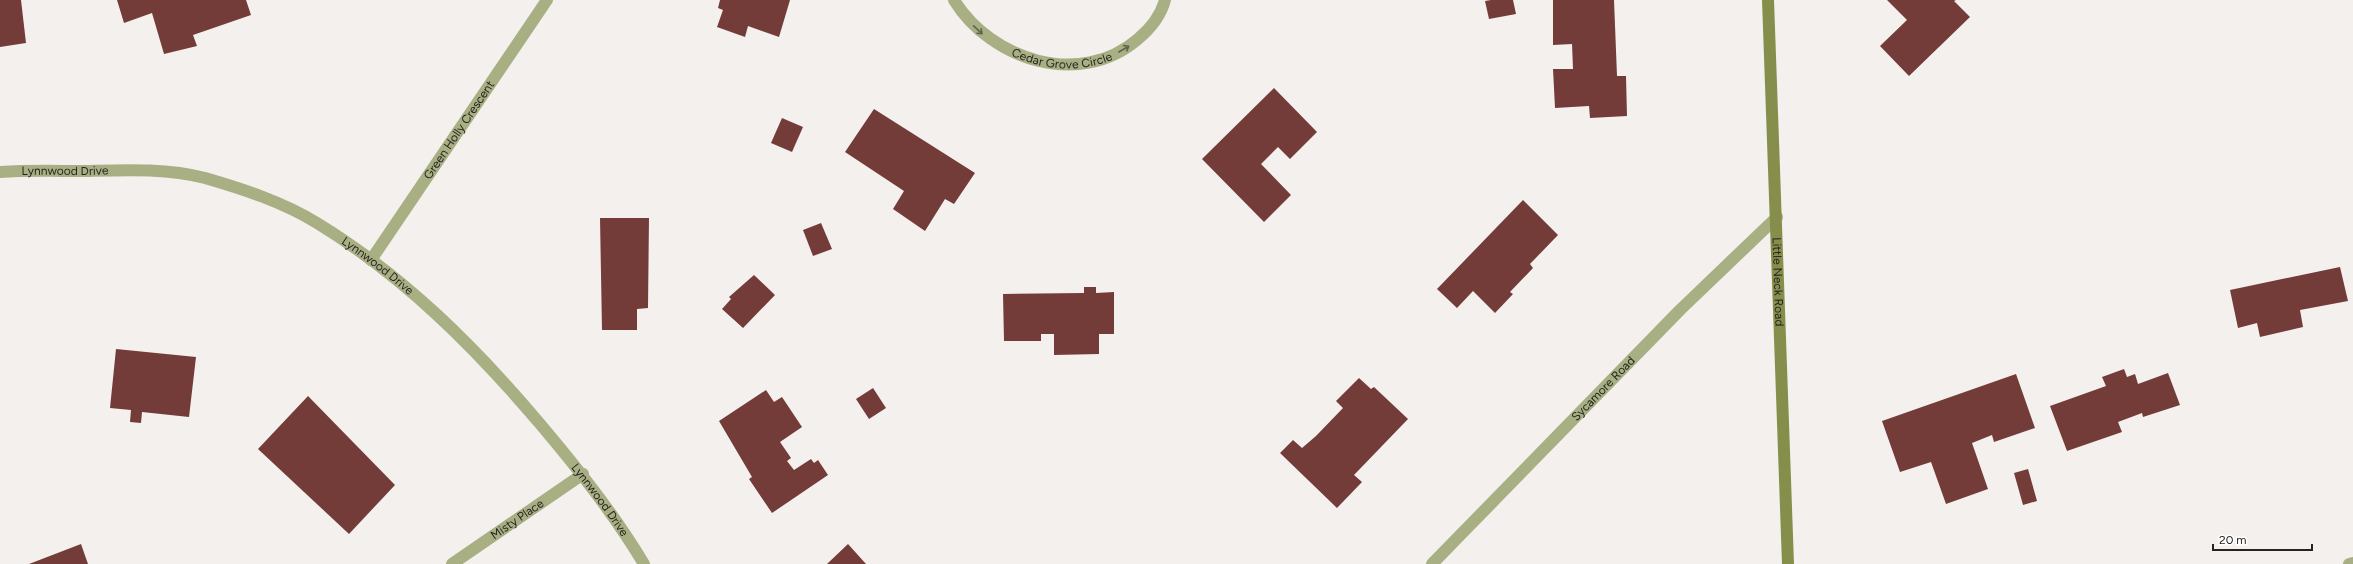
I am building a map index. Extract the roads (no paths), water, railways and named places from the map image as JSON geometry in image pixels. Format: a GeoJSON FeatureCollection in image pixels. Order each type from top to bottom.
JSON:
{"type":"FeatureCollection","features":[{"type":"Feature","properties":{"kind":"street","name":"Green Holly Crescent"},"geometry":{"type":"LineString","coordinates":[[371,260],[547,0]]}},
{"type":"Feature","properties":{"kind":"street","name":"Cedar Grove Circle"},"geometry":{"type":"LineString","coordinates":[[954,0],[962,14],[980,32],[1007,50],[1037,61],[1069,65],[1101,61],[1127,48],[1148,30],[1166,0]]}},
{"type":"Feature","properties":{"kind":"street","name":"Little Neck Road"},"geometry":{"type":"LineString","coordinates":[[1768,0],[1777,217],[1788,564]]}},
{"type":"Feature","properties":{"kind":"street","name":"Lynnwood Drive"},"geometry":{"type":"LineString","coordinates":[[0,172],[148,170],[203,178],[267,198],[316,222],[371,260],[438,314],[498,374],[583,474],[628,537],[644,564]]}},
{"type":"Feature","properties":{"kind":"street","name":"Sycamore Road"},"geometry":{"type":"LineString","coordinates":[[1432,564],[1680,310],[1777,217]]}},
{"type":"Feature","properties":{"kind":"street","name":"Misty Place"},"geometry":{"type":"LineString","coordinates":[[452,564],[583,474]]}},
{"type":"Feature","properties":{"kind":"street"},"geometry":{"type":"LineString","coordinates":[[2349,564],[2353,563]]}}]}
